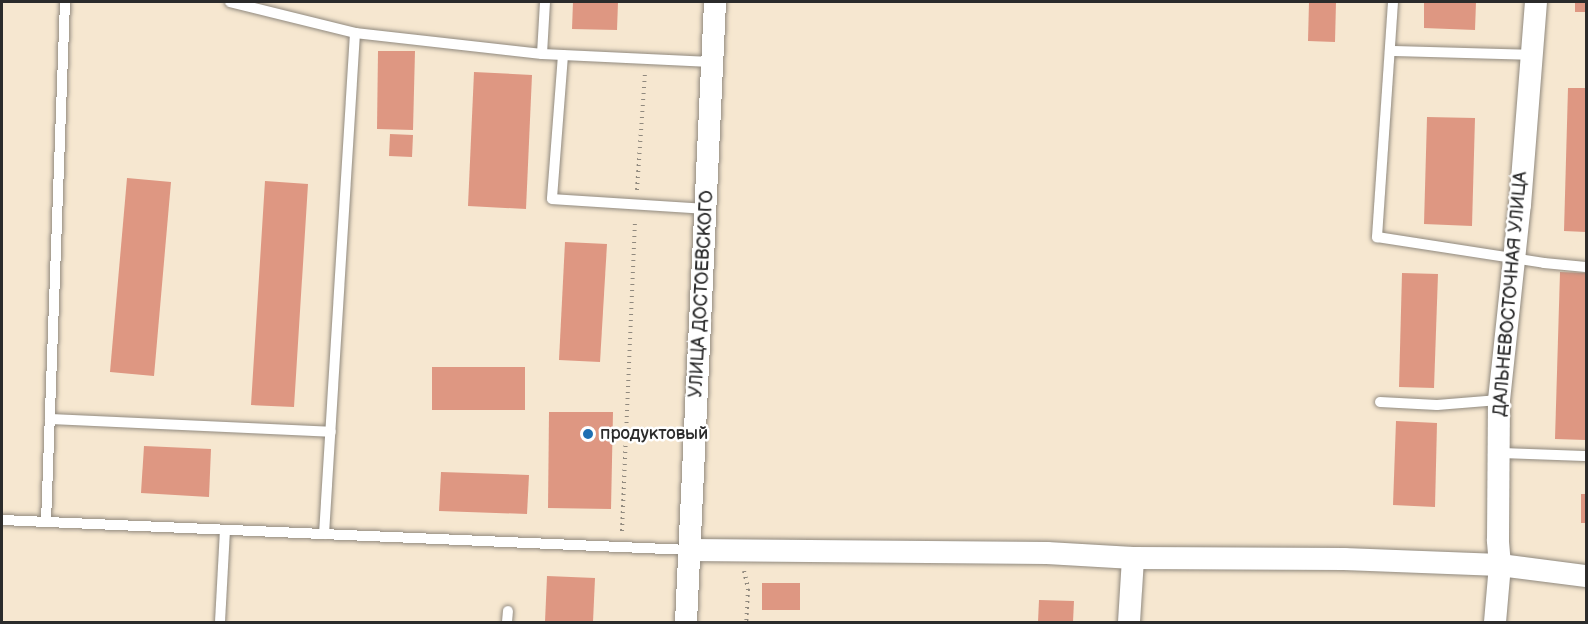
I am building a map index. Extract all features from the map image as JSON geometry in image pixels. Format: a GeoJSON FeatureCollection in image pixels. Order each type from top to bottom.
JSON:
{"type":"FeatureCollection","features":[{"type":"Feature","properties":{"kind":"street","name":"УЛИЦА ДОСТОЕВСКОГО"},"geometry":{"type":"LineString","coordinates":[[686,622],[715,2]]}},
{"type":"Feature","properties":{"kind":"street","name":"ДАЛЬНЕВОСТОЧНАЯ УЛИЦА"},"geometry":{"type":"LineString","coordinates":[[1495,622],[1500,565],[1498,540],[1499,400],[1536,2]]}},
{"type":"Feature","properties":{"kind":"street"},"geometry":{"type":"LineString","coordinates":[[690,550],[1047,553],[1133,558],[1344,559],[1500,565],[1587,576]]}},
{"type":"Feature","properties":{"kind":"street"},"geometry":{"type":"LineString","coordinates":[[1129,622],[1133,558]]}},
{"type":"Feature","properties":{"kind":"lane"},"geometry":{"type":"LineString","coordinates":[[46,522],[65,2]]}},
{"type":"Feature","properties":{"kind":"lane"},"geometry":{"type":"LineString","coordinates":[[230,2],[355,33],[542,54],[711,62]]}},
{"type":"Feature","properties":{"kind":"lane"},"geometry":{"type":"LineString","coordinates":[[542,54],[545,2]]}},
{"type":"Feature","properties":{"kind":"lane"},"geometry":{"type":"LineString","coordinates":[[1393,2],[1377,237],[1587,267]]}},
{"type":"Feature","properties":{"kind":"lane"},"geometry":{"type":"LineString","coordinates":[[324,534],[355,33]]}},
{"type":"Feature","properties":{"kind":"lane"},"geometry":{"type":"LineString","coordinates":[[1390,51],[1532,55]]}},
{"type":"Feature","properties":{"kind":"lane"},"geometry":{"type":"LineString","coordinates":[[563,55],[552,199],[706,209]]}},
{"type":"Feature","properties":{"kind":"lane"},"geometry":{"type":"LineString","coordinates":[[1380,402],[1437,405],[1499,400]]}},
{"type":"Feature","properties":{"kind":"lane"},"geometry":{"type":"LineString","coordinates":[[50,419],[331,432]]}},
{"type":"Feature","properties":{"kind":"lane"},"geometry":{"type":"LineString","coordinates":[[1500,453],[1587,456]]}},
{"type":"Feature","properties":{"kind":"lane"},"geometry":{"type":"LineString","coordinates":[[2,520],[690,550]]}},
{"type":"Feature","properties":{"kind":"lane"},"geometry":{"type":"LineString","coordinates":[[220,622],[225,530]]}},
{"type":"Feature","properties":{"kind":"path"},"geometry":{"type":"LineString","coordinates":[[622,547],[636,204],[647,59]]}},
{"type":"Feature","properties":{"kind":"path"},"geometry":{"type":"LineString","coordinates":[[740,550],[748,589],[746,622]]}},
{"type":"Feature","properties":{"kind":"building"},"geometry":{"type":"Polygon","coordinates":[[[573,2],[618,2],[617,30],[572,29],[573,2]]]}},
{"type":"Feature","properties":{"kind":"building"},"geometry":{"type":"Polygon","coordinates":[[[1309,2],[1336,2],[1335,42],[1308,41],[1309,2]]]}},
{"type":"Feature","properties":{"kind":"building"},"geometry":{"type":"Polygon","coordinates":[[[1424,2],[1476,2],[1475,30],[1424,28],[1424,2]]]}},
{"type":"Feature","properties":{"kind":"building"},"geometry":{"type":"Polygon","coordinates":[[[1575,2],[1586,2],[1586,12],[1575,12],[1575,2]]]}},
{"type":"Feature","properties":{"kind":"building"},"geometry":{"type":"Polygon","coordinates":[[[378,51],[415,51],[413,130],[377,129],[378,51]]]}},
{"type":"Feature","properties":{"kind":"building"},"geometry":{"type":"Polygon","coordinates":[[[474,72],[532,75],[526,209],[468,206],[474,72]]]}},
{"type":"Feature","properties":{"kind":"building"},"geometry":{"type":"Polygon","coordinates":[[[1568,88],[1586,88],[1586,232],[1564,231],[1568,88]]]}},
{"type":"Feature","properties":{"kind":"building"},"geometry":{"type":"Polygon","coordinates":[[[1427,117],[1475,118],[1472,226],[1424,224],[1427,117]]]}},
{"type":"Feature","properties":{"kind":"building"},"geometry":{"type":"Polygon","coordinates":[[[390,134],[413,135],[412,157],[389,156],[390,134]]]}},
{"type":"Feature","properties":{"kind":"building"},"geometry":{"type":"Polygon","coordinates":[[[127,178],[171,182],[154,376],[110,372],[127,178]]]}},
{"type":"Feature","properties":{"kind":"building"},"geometry":{"type":"Polygon","coordinates":[[[265,181],[308,184],[294,407],[251,405],[265,181]]]}},
{"type":"Feature","properties":{"kind":"building"},"geometry":{"type":"Polygon","coordinates":[[[565,242],[607,244],[600,362],[559,360],[565,242]]]}},
{"type":"Feature","properties":{"kind":"building"},"geometry":{"type":"Polygon","coordinates":[[[1560,272],[1586,273],[1586,440],[1555,439],[1560,272]]]}},
{"type":"Feature","properties":{"kind":"building"},"geometry":{"type":"Polygon","coordinates":[[[1402,273],[1438,274],[1434,388],[1399,387],[1402,273]]]}},
{"type":"Feature","properties":{"kind":"building"},"geometry":{"type":"Polygon","coordinates":[[[432,367],[525,367],[525,410],[432,410],[432,367]]]}},
{"type":"Feature","properties":{"kind":"building"},"geometry":{"type":"Polygon","coordinates":[[[549,412],[613,412],[611,509],[548,508],[549,412]]]}},
{"type":"Feature","properties":{"kind":"building"},"geometry":{"type":"Polygon","coordinates":[[[1396,421],[1437,423],[1435,507],[1393,505],[1396,421]]]}},
{"type":"Feature","properties":{"kind":"building"},"geometry":{"type":"Polygon","coordinates":[[[144,446],[211,449],[209,497],[141,493],[144,446]]]}},
{"type":"Feature","properties":{"kind":"building"},"geometry":{"type":"Polygon","coordinates":[[[441,472],[529,475],[527,514],[439,511],[441,472]]]}},
{"type":"Feature","properties":{"kind":"building"},"geometry":{"type":"Polygon","coordinates":[[[1581,494],[1586,494],[1586,523],[1581,523],[1581,494]]]}},
{"type":"Feature","properties":{"kind":"building"},"geometry":{"type":"Polygon","coordinates":[[[547,576],[595,578],[593,622],[545,622],[547,576]]]}},
{"type":"Feature","properties":{"kind":"building"},"geometry":{"type":"Polygon","coordinates":[[[762,583],[800,583],[800,610],[762,610],[762,583]]]}},
{"type":"Feature","properties":{"kind":"building"},"geometry":{"type":"Polygon","coordinates":[[[1039,600],[1074,601],[1073,622],[1038,622],[1039,600]]]}},
{"type":"Feature","properties":{"kind":"place","name":"продуктовый"},"geometry":{"type":"Point","coordinates":[588,434]}}]}
